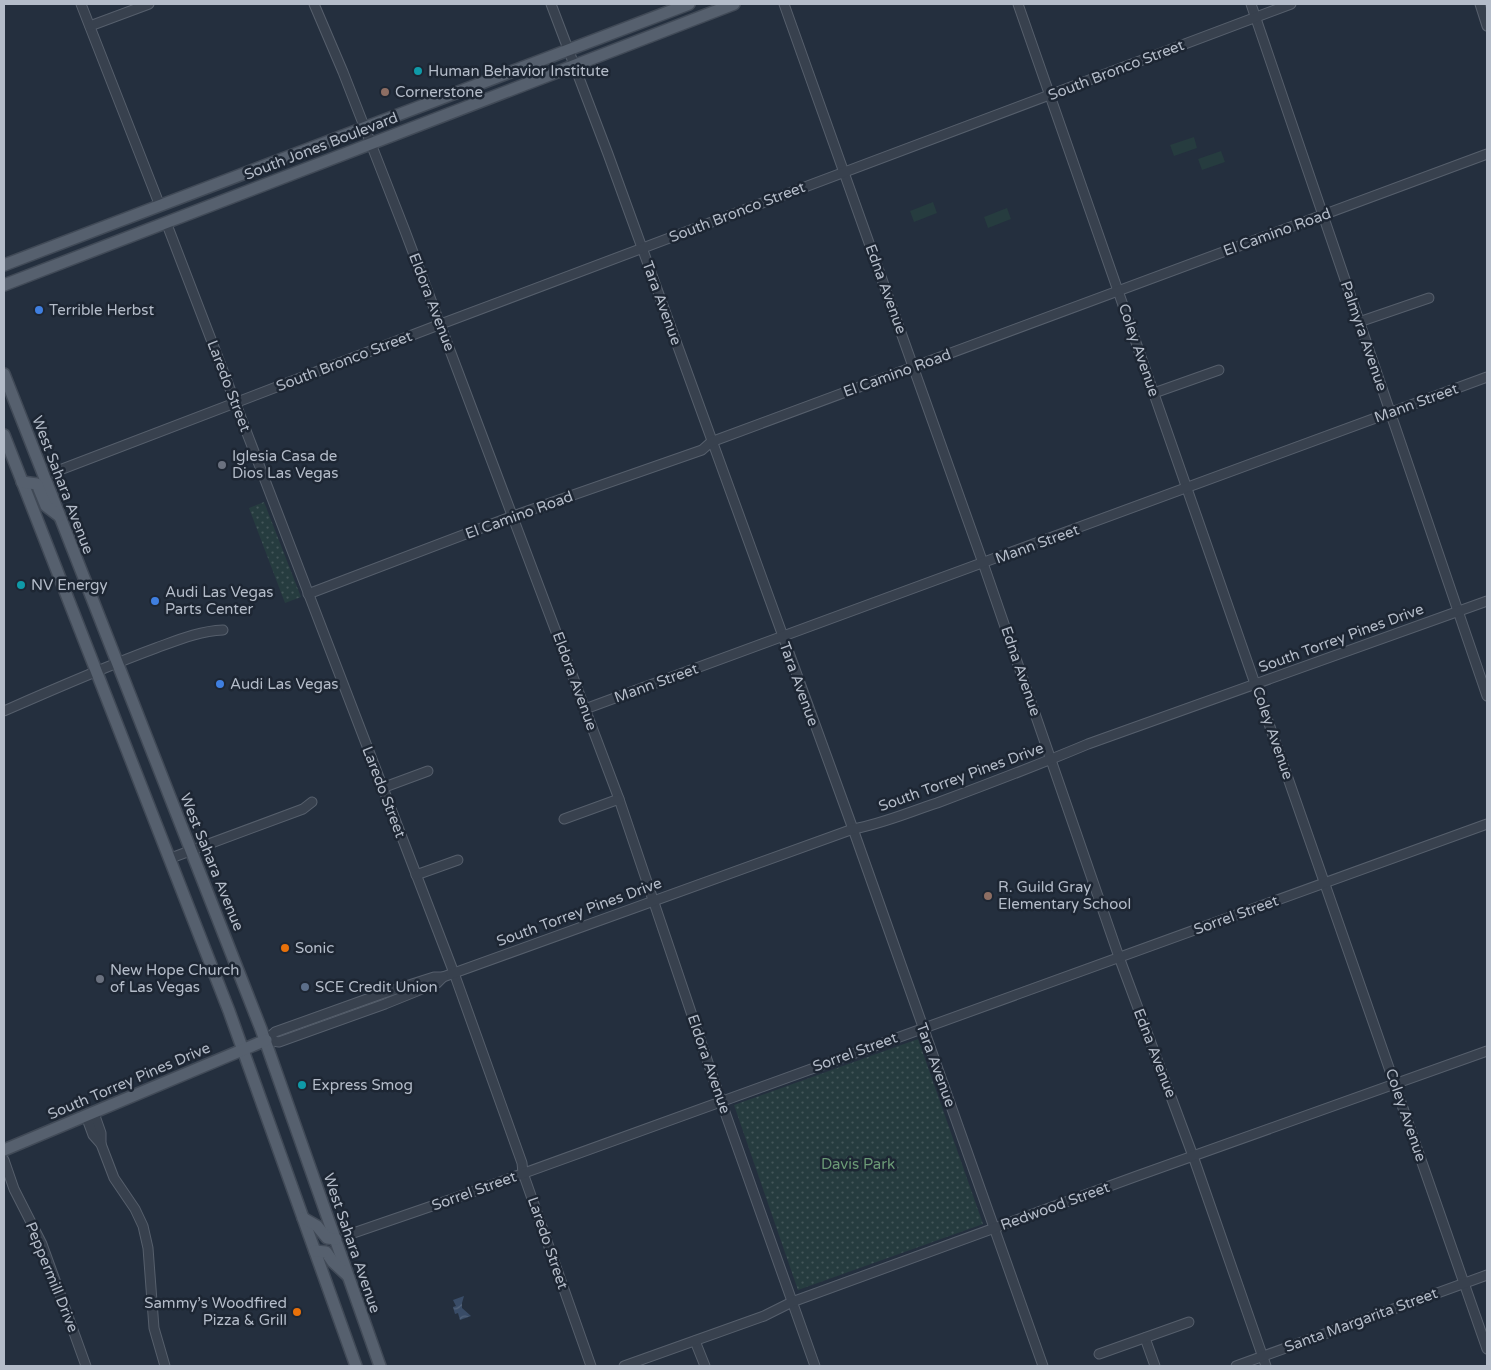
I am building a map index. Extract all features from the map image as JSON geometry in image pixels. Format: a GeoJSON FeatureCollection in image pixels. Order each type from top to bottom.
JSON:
{"type":"FeatureCollection","features":[{"type":"Feature","properties":{"kind":"main road","name":"South Jones Boulevard"},"geometry":{"type":"LineString","coordinates":[[4,265],[689,4]]}},
{"type":"Feature","properties":{"kind":"main road","name":"South Jones Boulevard"},"geometry":{"type":"LineString","coordinates":[[4,285],[734,4]]}},
{"type":"Feature","properties":{"kind":"main road"},"geometry":{"type":"LineString","coordinates":[[166,222],[170,213],[186,207],[203,190]]}},
{"type":"Feature","properties":{"kind":"main road","name":"West Sahara Avenue"},"geometry":{"type":"LineString","coordinates":[[4,374],[116,663],[266,1040],[380,1366]]}},
{"type":"Feature","properties":{"kind":"main road"},"geometry":{"type":"LineString","coordinates":[[4,434],[244,1049],[356,1366]]}},
{"type":"Feature","properties":{"kind":"main road"},"geometry":{"type":"LineString","coordinates":[[22,482],[36,484],[46,506],[59,516]]}},
{"type":"Feature","properties":{"kind":"main road","name":"South Torrey Pines Drive"},"geometry":{"type":"LineString","coordinates":[[4,1150],[266,1040]]}},
{"type":"Feature","properties":{"kind":"main road"},"geometry":{"type":"LineString","coordinates":[[303,1218],[317,1226],[327,1238],[336,1240]]}},
{"type":"Feature","properties":{"kind":"main road"},"geometry":{"type":"LineString","coordinates":[[315,1251],[326,1252],[333,1262],[348,1276]]}},
{"type":"Feature","properties":{"kind":"street"},"geometry":{"type":"LineString","coordinates":[[80,4],[160,206]]}},
{"type":"Feature","properties":{"kind":"street"},"geometry":{"type":"LineString","coordinates":[[90,26],[150,4]]}},
{"type":"Feature","properties":{"kind":"street","name":"Eldora Avenue"},"geometry":{"type":"LineString","coordinates":[[314,4],[366,128],[619,799],[721,1101],[815,1366]]}},
{"type":"Feature","properties":{"kind":"street","name":"Tara Avenue"},"geometry":{"type":"LineString","coordinates":[[551,4],[642,248],[853,830],[1043,1366]]}},
{"type":"Feature","properties":{"kind":"street","name":"Edna Avenue"},"geometry":{"type":"LineString","coordinates":[[784,4],[1052,759],[1119,957],[1193,1156],[1266,1366]]}},
{"type":"Feature","properties":{"kind":"street","name":"Coley Avenue"},"geometry":{"type":"LineString","coordinates":[[1018,4],[1487,1349]]}},
{"type":"Feature","properties":{"kind":"street","name":"Palmyra Avenue"},"geometry":{"type":"LineString","coordinates":[[1251,4],[1487,696]]}},
{"type":"Feature","properties":{"kind":"street","name":"South Bronco Street"},"geometry":{"type":"LineString","coordinates":[[44,476],[441,324],[1291,4]]}},
{"type":"Feature","properties":{"kind":"street"},"geometry":{"type":"LineString","coordinates":[[1480,4],[1487,26]]}},
{"type":"Feature","properties":{"kind":"street","name":"El Camino Road"},"geometry":{"type":"LineString","coordinates":[[308,594],[513,516],[702,450],[711,442],[1487,154]]}},
{"type":"Feature","properties":{"kind":"street","name":"Laredo Street"},"geometry":{"type":"LineString","coordinates":[[166,222],[454,973],[522,1163],[523,1173],[591,1366]]}},
{"type":"Feature","properties":{"kind":"street"},"geometry":{"type":"LineString","coordinates":[[1359,322],[1429,298]]}},
{"type":"Feature","properties":{"kind":"street"},"geometry":{"type":"LineString","coordinates":[[1154,394],[1219,370]]}},
{"type":"Feature","properties":{"kind":"street","name":"Mann Street"},"geometry":{"type":"LineString","coordinates":[[585,709],[1487,377]]}},
{"type":"Feature","properties":{"kind":"street","name":"South Torrey Pines Drive"},"geometry":{"type":"LineString","coordinates":[[266,1040],[276,1032],[381,994],[434,977],[443,977],[853,830],[873,825],[972,790],[1022,772],[1088,744],[1487,601]]}},
{"type":"Feature","properties":{"kind":"street"},"geometry":{"type":"LineString","coordinates":[[4,711],[116,663],[206,631],[222,630]]}},
{"type":"Feature","properties":{"kind":"street"},"geometry":{"type":"LineString","coordinates":[[382,788],[428,771]]}},
{"type":"Feature","properties":{"kind":"street"},"geometry":{"type":"LineString","coordinates":[[564,819],[619,799]]}},
{"type":"Feature","properties":{"kind":"street"},"geometry":{"type":"LineString","coordinates":[[171,858],[303,809],[312,802]]}},
{"type":"Feature","properties":{"kind":"street","name":"Sorrel Street"},"geometry":{"type":"LineString","coordinates":[[336,1240],[1487,824]]}},
{"type":"Feature","properties":{"kind":"street"},"geometry":{"type":"LineString","coordinates":[[416,875],[458,860]]}},
{"type":"Feature","properties":{"kind":"street","name":"South Torrey Pines Drive"},"geometry":{"type":"LineString","coordinates":[[266,1040],[279,1042],[385,1004],[437,983],[443,977]]}},
{"type":"Feature","properties":{"kind":"street"},"geometry":{"type":"LineString","coordinates":[[381,994],[385,1004]]}},
{"type":"Feature","properties":{"kind":"street","name":"Redwood Street"},"geometry":{"type":"LineString","coordinates":[[624,1366],[764,1316],[792,1302],[994,1228],[1487,1051]]}},
{"type":"Feature","properties":{"kind":"street"},"geometry":{"type":"LineString","coordinates":[[90,1115],[93,1135],[100,1144],[114,1178],[135,1209],[143,1226],[148,1248],[154,1328],[165,1366]]}},
{"type":"Feature","properties":{"kind":"street","name":"Peppermill Drive"},"geometry":{"type":"LineString","coordinates":[[4,1160],[14,1189],[42,1244],[86,1366]]}},
{"type":"Feature","properties":{"kind":"street","name":"Santa Margarita Street"},"geometry":{"type":"LineString","coordinates":[[1236,1366],[1487,1275]]}},
{"type":"Feature","properties":{"kind":"street"},"geometry":{"type":"LineString","coordinates":[[1099,1354],[1189,1322]]}},
{"type":"Feature","properties":{"kind":"street"},"geometry":{"type":"LineString","coordinates":[[1145,1338],[1155,1366]]}},
{"type":"Feature","properties":{"kind":"street"},"geometry":{"type":"LineString","coordinates":[[695,1341],[705,1366]]}},
{"type":"Feature","properties":{"kind":"green space"},"geometry":{"type":"Polygon","coordinates":[[[1194,137],[1197,148],[1174,156],[1170,145],[1194,137]]]}},
{"type":"Feature","properties":{"kind":"green space"},"geometry":{"type":"Polygon","coordinates":[[[1221,151],[1225,162],[1202,170],[1198,159],[1221,151]]]}},
{"type":"Feature","properties":{"kind":"green space"},"geometry":{"type":"Polygon","coordinates":[[[933,202],[937,213],[914,222],[910,211],[933,202]]]}},
{"type":"Feature","properties":{"kind":"green space"},"geometry":{"type":"Polygon","coordinates":[[[1007,208],[1011,219],[988,228],[984,217],[1007,208]]]}},
{"type":"Feature","properties":{"kind":"green space"},"geometry":{"type":"Polygon","coordinates":[[[264,502],[301,597],[285,603],[249,508],[264,502]]]}},
{"type":"Feature","properties":{"kind":"green space","name":"Davis Park"},"geometry":{"type":"Polygon","coordinates":[[[918,1039],[983,1224],[798,1290],[734,1105],[918,1039]]]}},
{"type":"Feature","properties":{"kind":"water"},"geometry":{"type":"Polygon","coordinates":[[[464,1296],[462,1308],[471,1316],[460,1320],[458,1313],[455,1314],[453,1307],[456,1306],[453,1300],[464,1296]]]}},
{"type":"Feature","properties":{"kind":"place","name":"Human Behavior Institute"},"geometry":{"type":"Point","coordinates":[418,71]}},
{"type":"Feature","properties":{"kind":"place","name":"Cornerstone"},"geometry":{"type":"Point","coordinates":[385,92]}},
{"type":"Feature","properties":{"kind":"place","name":"Terrible Herbst"},"geometry":{"type":"Point","coordinates":[39,310]}},
{"type":"Feature","properties":{"kind":"place","name":"Iglesia Casa de Dios Las Vegas"},"geometry":{"type":"Point","coordinates":[222,465]}},
{"type":"Feature","properties":{"kind":"place","name":"NV Energy"},"geometry":{"type":"Point","coordinates":[21,585]}},
{"type":"Feature","properties":{"kind":"place","name":"Audi Las Vegas Parts Center"},"geometry":{"type":"Point","coordinates":[155,601]}},
{"type":"Feature","properties":{"kind":"place","name":"Audi Las Vegas"},"geometry":{"type":"Point","coordinates":[220,684]}},
{"type":"Feature","properties":{"kind":"place","name":"R. Guild Gray Elementary School"},"geometry":{"type":"Point","coordinates":[988,896]}},
{"type":"Feature","properties":{"kind":"place","name":"Sonic"},"geometry":{"type":"Point","coordinates":[285,948]}},
{"type":"Feature","properties":{"kind":"place","name":"New Hope Church of Las Vegas"},"geometry":{"type":"Point","coordinates":[100,979]}},
{"type":"Feature","properties":{"kind":"place","name":"SCE Credit Union"},"geometry":{"type":"Point","coordinates":[305,987]}},
{"type":"Feature","properties":{"kind":"place","name":"Express Smog"},"geometry":{"type":"Point","coordinates":[302,1085]}},
{"type":"Feature","properties":{"kind":"place","name":"Sammy’s Woodfired Pizza & Grill"},"geometry":{"type":"Point","coordinates":[297,1312]}}]}
